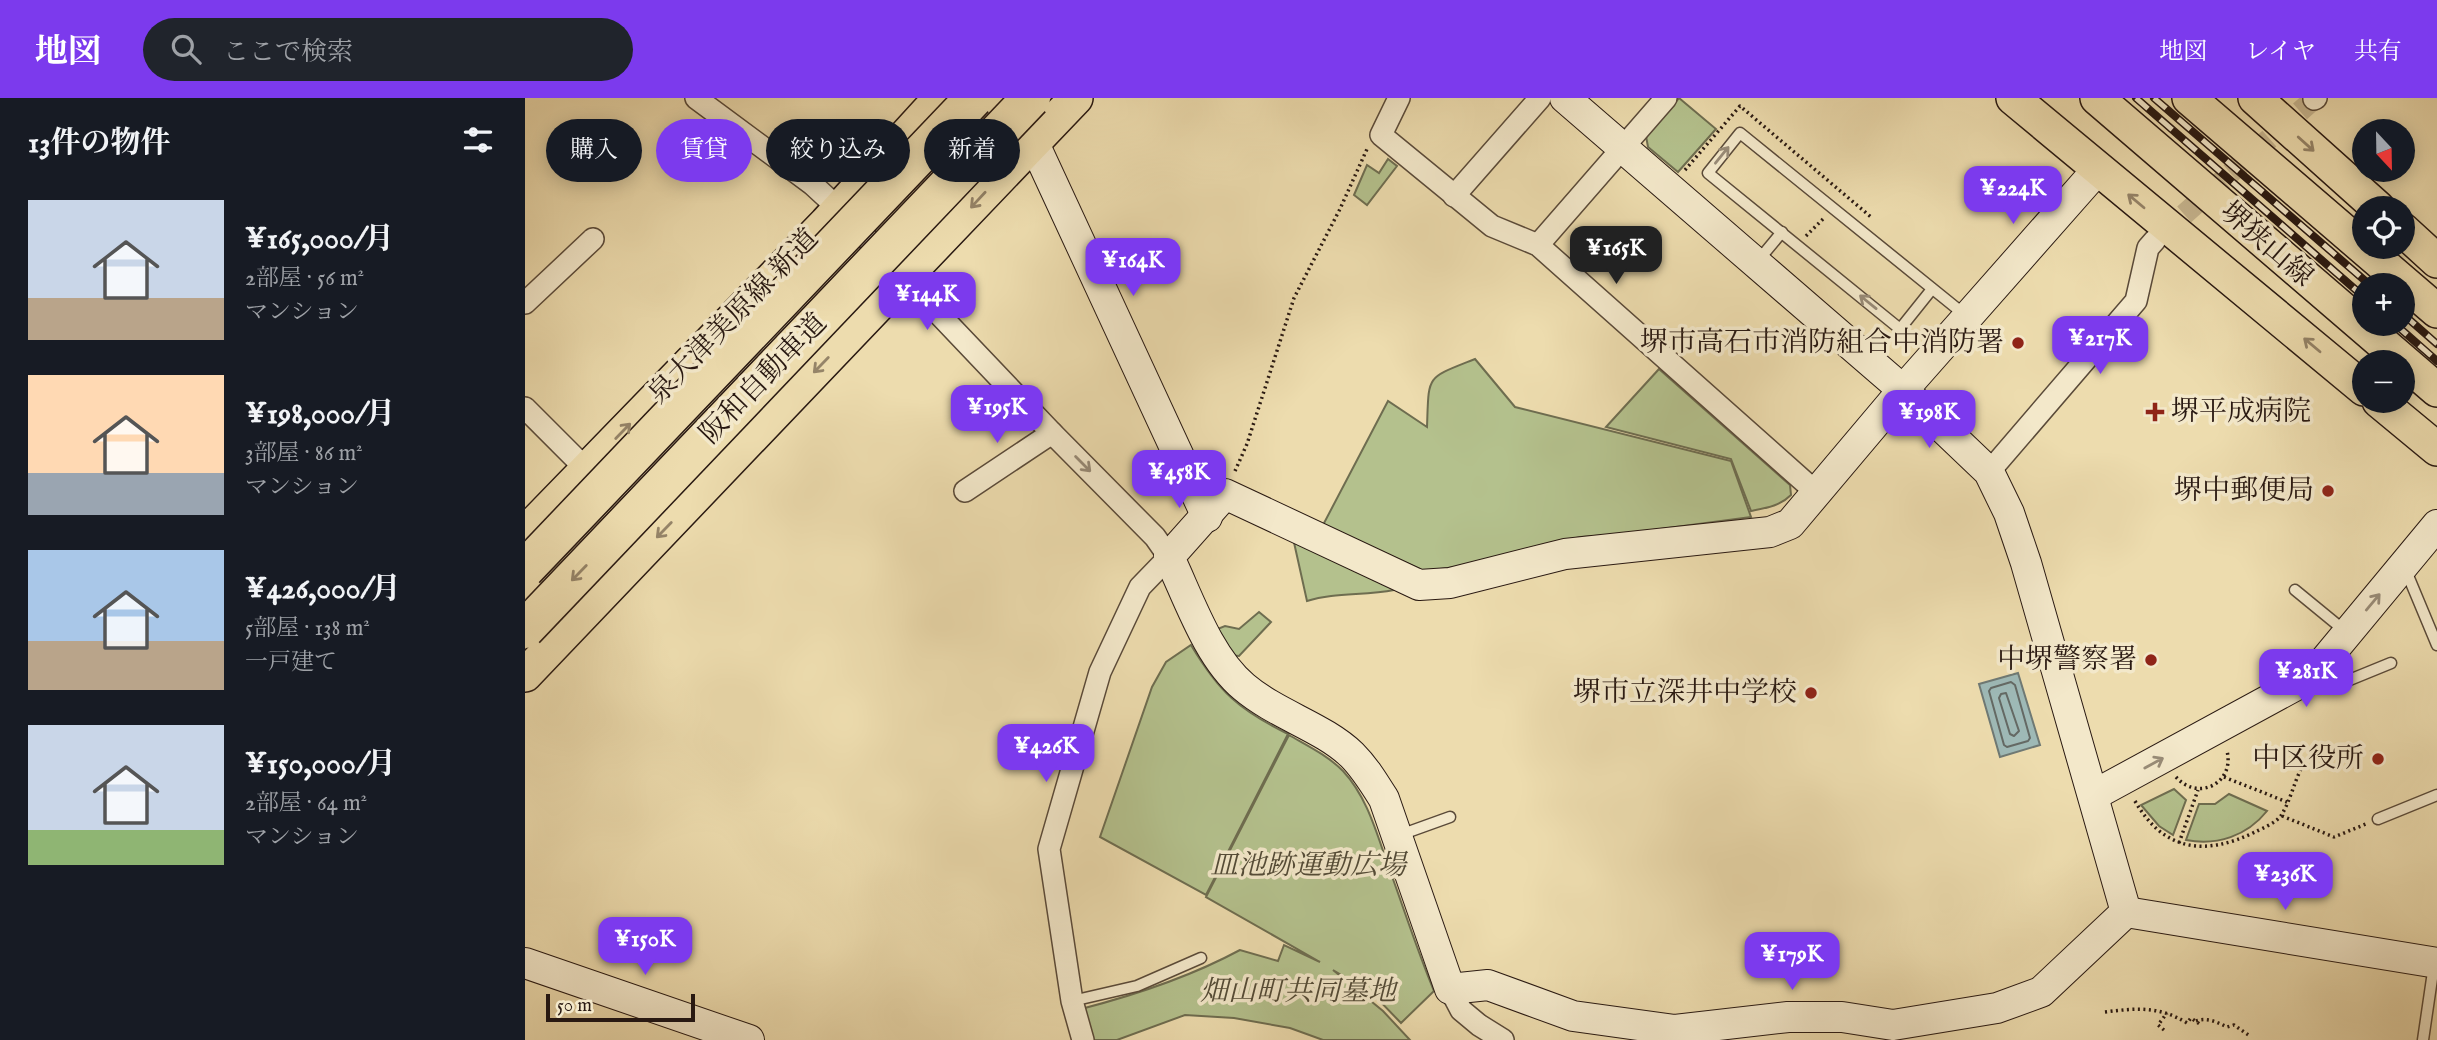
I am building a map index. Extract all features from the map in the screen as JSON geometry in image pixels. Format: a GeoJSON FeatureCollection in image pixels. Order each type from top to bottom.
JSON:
{"type":"FeatureCollection","features":[{"type":"Feature","properties":{"kind":"highway","name":"阪和自動車道"},"geometry":{"type":"LineString","coordinates":[[525,569],[974,98]]}},
{"type":"Feature","properties":{"kind":"highway","name":"阪和自動車道"},"geometry":{"type":"LineString","coordinates":[[525,629],[1031,98]]}},
{"type":"Feature","properties":{"kind":"main road","name":"泉大津美原線 新道"},"geometry":{"type":"LineString","coordinates":[[525,533],[826,223],[940,98]]}},
{"type":"Feature","properties":{"kind":"main road"},"geometry":{"type":"LineString","coordinates":[[525,675],[1076,98]]}},
{"type":"Feature","properties":{"kind":"main road"},"geometry":{"type":"LineString","coordinates":[[2013,98],[2352,379]]}},
{"type":"Feature","properties":{"kind":"main road","name":"堺狭山線"},"geometry":{"type":"LineString","coordinates":[[2097,98],[2388,350]]}},
{"type":"Feature","properties":{"kind":"main road"},"geometry":{"type":"LineString","coordinates":[[2189,98],[2437,311]]}},
{"type":"Feature","properties":{"kind":"main road"},"geometry":{"type":"LineString","coordinates":[[2213,98],[2327,216]]}},
{"type":"Feature","properties":{"kind":"main road"},"geometry":{"type":"LineString","coordinates":[[2255,98],[2365,196]]}},
{"type":"Feature","properties":{"kind":"main road"},"geometry":{"type":"LineString","coordinates":[[2415,241],[2437,261]]}},
{"type":"Feature","properties":{"kind":"main road","name":"堺狭山線"},"geometry":{"type":"LineString","coordinates":[[2415,372],[2437,390]]}},
{"type":"Feature","properties":{"kind":"main road"},"geometry":{"type":"LineString","coordinates":[[2415,376],[2437,397]]}},
{"type":"Feature","properties":{"kind":"main road"},"geometry":{"type":"LineString","coordinates":[[2394,413],[2437,449]]}},
{"type":"Feature","properties":{"kind":"street"},"geometry":{"type":"LineString","coordinates":[[696,98],[812,184],[838,208],[1155,537],[1169,557],[1205,633],[1227,670],[1272,708],[1328,737],[1351,754],[1370,776],[1384,799],[1450,989],[1461,1010],[1503,1040]]}},
{"type":"Feature","properties":{"kind":"street"},"geometry":{"type":"LineString","coordinates":[[1015,98],[1032,142],[1216,506],[1419,585],[1450,583],[1565,554],[1770,532],[1790,524],[1903,390],[2098,169]]}},
{"type":"Feature","properties":{"kind":"street"},"geometry":{"type":"LineString","coordinates":[[1399,98],[1381,135],[1492,226],[1538,245],[1817,493]]}},
{"type":"Feature","properties":{"kind":"street"},"geometry":{"type":"LineString","coordinates":[[1454,196],[1540,98]]}},
{"type":"Feature","properties":{"kind":"street"},"geometry":{"type":"LineString","coordinates":[[1565,98],[1903,390],[1989,472],[2009,513],[2026,563],[2126,912]]}},
{"type":"Feature","properties":{"kind":"street"},"geometry":{"type":"LineString","coordinates":[[1538,245],[1666,98]]}},
{"type":"Feature","properties":{"kind":"street"},"geometry":{"type":"LineString","coordinates":[[525,303],[593,239]]}},
{"type":"Feature","properties":{"kind":"street"},"geometry":{"type":"LineString","coordinates":[[1989,472],[2136,301],[2148,248],[2155,240]]}},
{"type":"Feature","properties":{"kind":"street"},"geometry":{"type":"LineString","coordinates":[[525,408],[586,469]]}},
{"type":"Feature","properties":{"kind":"street"},"geometry":{"type":"LineString","coordinates":[[965,491],[1052,433]]}},
{"type":"Feature","properties":{"kind":"street"},"geometry":{"type":"LineString","coordinates":[[1083,1040],[1072,1001],[1049,849],[1100,672],[1140,587],[1216,506]]}},
{"type":"Feature","properties":{"kind":"street"},"geometry":{"type":"LineString","coordinates":[[2094,795],[2311,677],[2437,525]]}},
{"type":"Feature","properties":{"kind":"street"},"geometry":{"type":"LineString","coordinates":[[2126,912],[2436,962]]}},
{"type":"Feature","properties":{"kind":"street"},"geometry":{"type":"LineString","coordinates":[[1450,989],[1488,985],[1573,1016],[1675,1030],[1788,1017],[1842,1017],[1893,1025],[1997,1009],[2041,992],[2126,912]]}},
{"type":"Feature","properties":{"kind":"street"},"geometry":{"type":"LineString","coordinates":[[525,963],[749,1040]]}},
{"type":"Feature","properties":{"kind":"lane"},"geometry":{"type":"LineString","coordinates":[[1932,289],[1900,328],[1708,173],[1741,133],[1967,317]]}},
{"type":"Feature","properties":{"kind":"lane"},"geometry":{"type":"LineString","coordinates":[[1757,262],[1782,232]]}},
{"type":"Feature","properties":{"kind":"lane"},"geometry":{"type":"LineString","coordinates":[[2400,570],[2409,578],[2437,645]]}},
{"type":"Feature","properties":{"kind":"lane"},"geometry":{"type":"LineString","coordinates":[[2295,590],[2347,633]]}},
{"type":"Feature","properties":{"kind":"lane"},"geometry":{"type":"LineString","coordinates":[[2318,668],[2342,683],[2391,663]]}},
{"type":"Feature","properties":{"kind":"lane"},"geometry":{"type":"LineString","coordinates":[[2378,819],[2437,795]]}},
{"type":"Feature","properties":{"kind":"lane"},"geometry":{"type":"LineString","coordinates":[[1397,835],[1450,817]]}},
{"type":"Feature","properties":{"kind":"lane"},"geometry":{"type":"LineString","coordinates":[[1072,1001],[1137,986],[1201,958]]}},
{"type":"Feature","properties":{"kind":"lane"},"geometry":{"type":"LineString","coordinates":[[2423,1040],[2436,962]]}},
{"type":"Feature","properties":{"kind":"path"},"geometry":{"type":"LineString","coordinates":[[1681,175],[1740,106],[1875,220]]}},
{"type":"Feature","properties":{"kind":"path"},"geometry":{"type":"LineString","coordinates":[[1216,506],[1247,444],[1294,298],[1340,209],[1367,149],[1381,135]]}},
{"type":"Feature","properties":{"kind":"path"},"geometry":{"type":"LineString","coordinates":[[1798,245],[1845,195]]}},
{"type":"Feature","properties":{"kind":"path"},"geometry":{"type":"LineString","coordinates":[[2173,771],[2182,784],[2197,790],[2212,787],[2224,777],[2229,763],[2222,743]]}},
{"type":"Feature","properties":{"kind":"path"},"geometry":{"type":"LineString","coordinates":[[2132,794],[2144,817],[2156,829],[2179,843],[2206,847],[2223,845],[2243,838],[2281,816],[2301,769],[2309,765]]}},
{"type":"Feature","properties":{"kind":"path"},"geometry":{"type":"LineString","coordinates":[[2224,777],[2287,802]]}},
{"type":"Feature","properties":{"kind":"path"},"geometry":{"type":"LineString","coordinates":[[2179,843],[2197,790]]}},
{"type":"Feature","properties":{"kind":"path"},"geometry":{"type":"LineString","coordinates":[[2281,816],[2334,837],[2378,819]]}},
{"type":"Feature","properties":{"kind":"path"},"geometry":{"type":"LineString","coordinates":[[2105,1012],[2144,1007],[2167,1013],[2187,1023],[2191,1018],[2201,1025]]}},
{"type":"Feature","properties":{"kind":"path"},"geometry":{"type":"LineString","coordinates":[[2164,1030],[2158,1025],[2167,1013]]}},
{"type":"Feature","properties":{"kind":"path"},"geometry":{"type":"LineString","coordinates":[[2196,1021],[2217,1021],[2227,1027],[2234,1025],[2250,1036]]}},
{"type":"Feature","properties":{"kind":"green space"},"geometry":{"type":"Polygon","coordinates":[[[1679,98],[1716,129],[1678,172],[1648,147],[1646,136],[1679,98]]]}},
{"type":"Feature","properties":{"kind":"green space"},"geometry":{"type":"Polygon","coordinates":[[[1388,159],[1397,166],[1367,205],[1354,195],[1367,165],[1379,173],[1388,159]]]}},
{"type":"Feature","properties":{"kind":"green space"},"geometry":{"type":"Polygon","coordinates":[[[1475,359],[1515,407],[1731,461],[1751,517],[1580,537],[1464,566],[1424,571],[1323,525],[1388,401],[1427,427],[1428,397],[1433,381],[1438,375],[1475,359]]]}},
{"type":"Feature","properties":{"kind":"green space"},"geometry":{"type":"Polygon","coordinates":[[[1659,369],[1790,485],[1791,495],[1767,508],[1751,511],[1731,459],[1606,427],[1659,369]]]}},
{"type":"Feature","properties":{"kind":"green space"},"geometry":{"type":"Polygon","coordinates":[[[1293,538],[1395,586],[1394,590],[1328,596],[1307,601],[1293,538]]]}},
{"type":"Feature","properties":{"kind":"green space"},"geometry":{"type":"Polygon","coordinates":[[[1259,612],[1271,622],[1239,656],[1229,655],[1215,630],[1225,626],[1239,629],[1259,612]]]}},
{"type":"Feature","properties":{"kind":"green space"},"geometry":{"type":"Polygon","coordinates":[[[1191,645],[1211,675],[1232,698],[1256,717],[1288,734],[1206,895],[1100,837],[1152,687],[1166,662],[1191,645]]]}},
{"type":"Feature","properties":{"kind":"green space","name":"皿池跡運動広場"},"geometry":{"type":"Polygon","coordinates":[[[1289,735],[1324,755],[1343,771],[1359,793],[1371,817],[1434,991],[1401,1023],[1373,994],[1333,970],[1383,1011],[1410,1040],[1323,1040],[1290,1028],[1234,1018],[1185,1015],[1117,1040],[1089,1040],[1081,1009],[1162,984],[1202,969],[1240,950],[1278,961],[1284,945],[1320,962],[1206,897],[1289,735]]]}},
{"type":"Feature","properties":{"kind":"green space"},"geometry":{"type":"Polygon","coordinates":[[[2174,789],[2186,800],[2173,835],[2159,826],[2141,805],[2174,789]]]}},
{"type":"Feature","properties":{"kind":"green space"},"geometry":{"type":"Polygon","coordinates":[[[2229,794],[2267,811],[2250,827],[2231,837],[2209,842],[2186,840],[2199,804],[2215,804],[2229,794]]]}},
{"type":"Feature","properties":{"kind":"water"},"geometry":{"type":"Polygon","coordinates":[[[2018,673],[2040,745],[2000,757],[1979,684],[2018,673]]]}},
{"type":"Feature","properties":{"kind":"tunnel"},"geometry":{"type":"LineString","coordinates":[[2161,235],[2314,99]]}},
{"type":"Feature","properties":{"kind":"railway"},"geometry":{"type":"LineString","coordinates":[[2136,98],[2352,287]]}},
{"type":"Feature","properties":{"kind":"railway"},"geometry":{"type":"LineString","coordinates":[[2154,98],[2356,273]]}},
{"type":"Feature","properties":{"kind":"railway"},"geometry":{"type":"LineString","coordinates":[[2415,325],[2437,344]]}},
{"type":"Feature","properties":{"kind":"railway"},"geometry":{"type":"LineString","coordinates":[[2409,336],[2437,361]]}},
{"type":"Feature","properties":{"kind":"place","name":"堺市高石市消防組合中消防署"},"geometry":{"type":"Point","coordinates":[2018,343]}},
{"type":"Feature","properties":{"kind":"place","name":"堺平成病院"},"geometry":{"type":"Point","coordinates":[2155,412]}},
{"type":"Feature","properties":{"kind":"place","name":"堺中郵便局"},"geometry":{"type":"Point","coordinates":[2328,491]}},
{"type":"Feature","properties":{"kind":"place","name":"中堺警察署"},"geometry":{"type":"Point","coordinates":[2151,660]}},
{"type":"Feature","properties":{"kind":"place","name":"堺市立深井中学校"},"geometry":{"type":"Point","coordinates":[1811,693]}},
{"type":"Feature","properties":{"kind":"place","name":"中区役所"},"geometry":{"type":"Point","coordinates":[2378,759]}},
{"type":"Feature","properties":{"kind":"park label","name":"畑山町共同墓地"},"geometry":{"type":"Point","coordinates":[1298,992]}}]}
